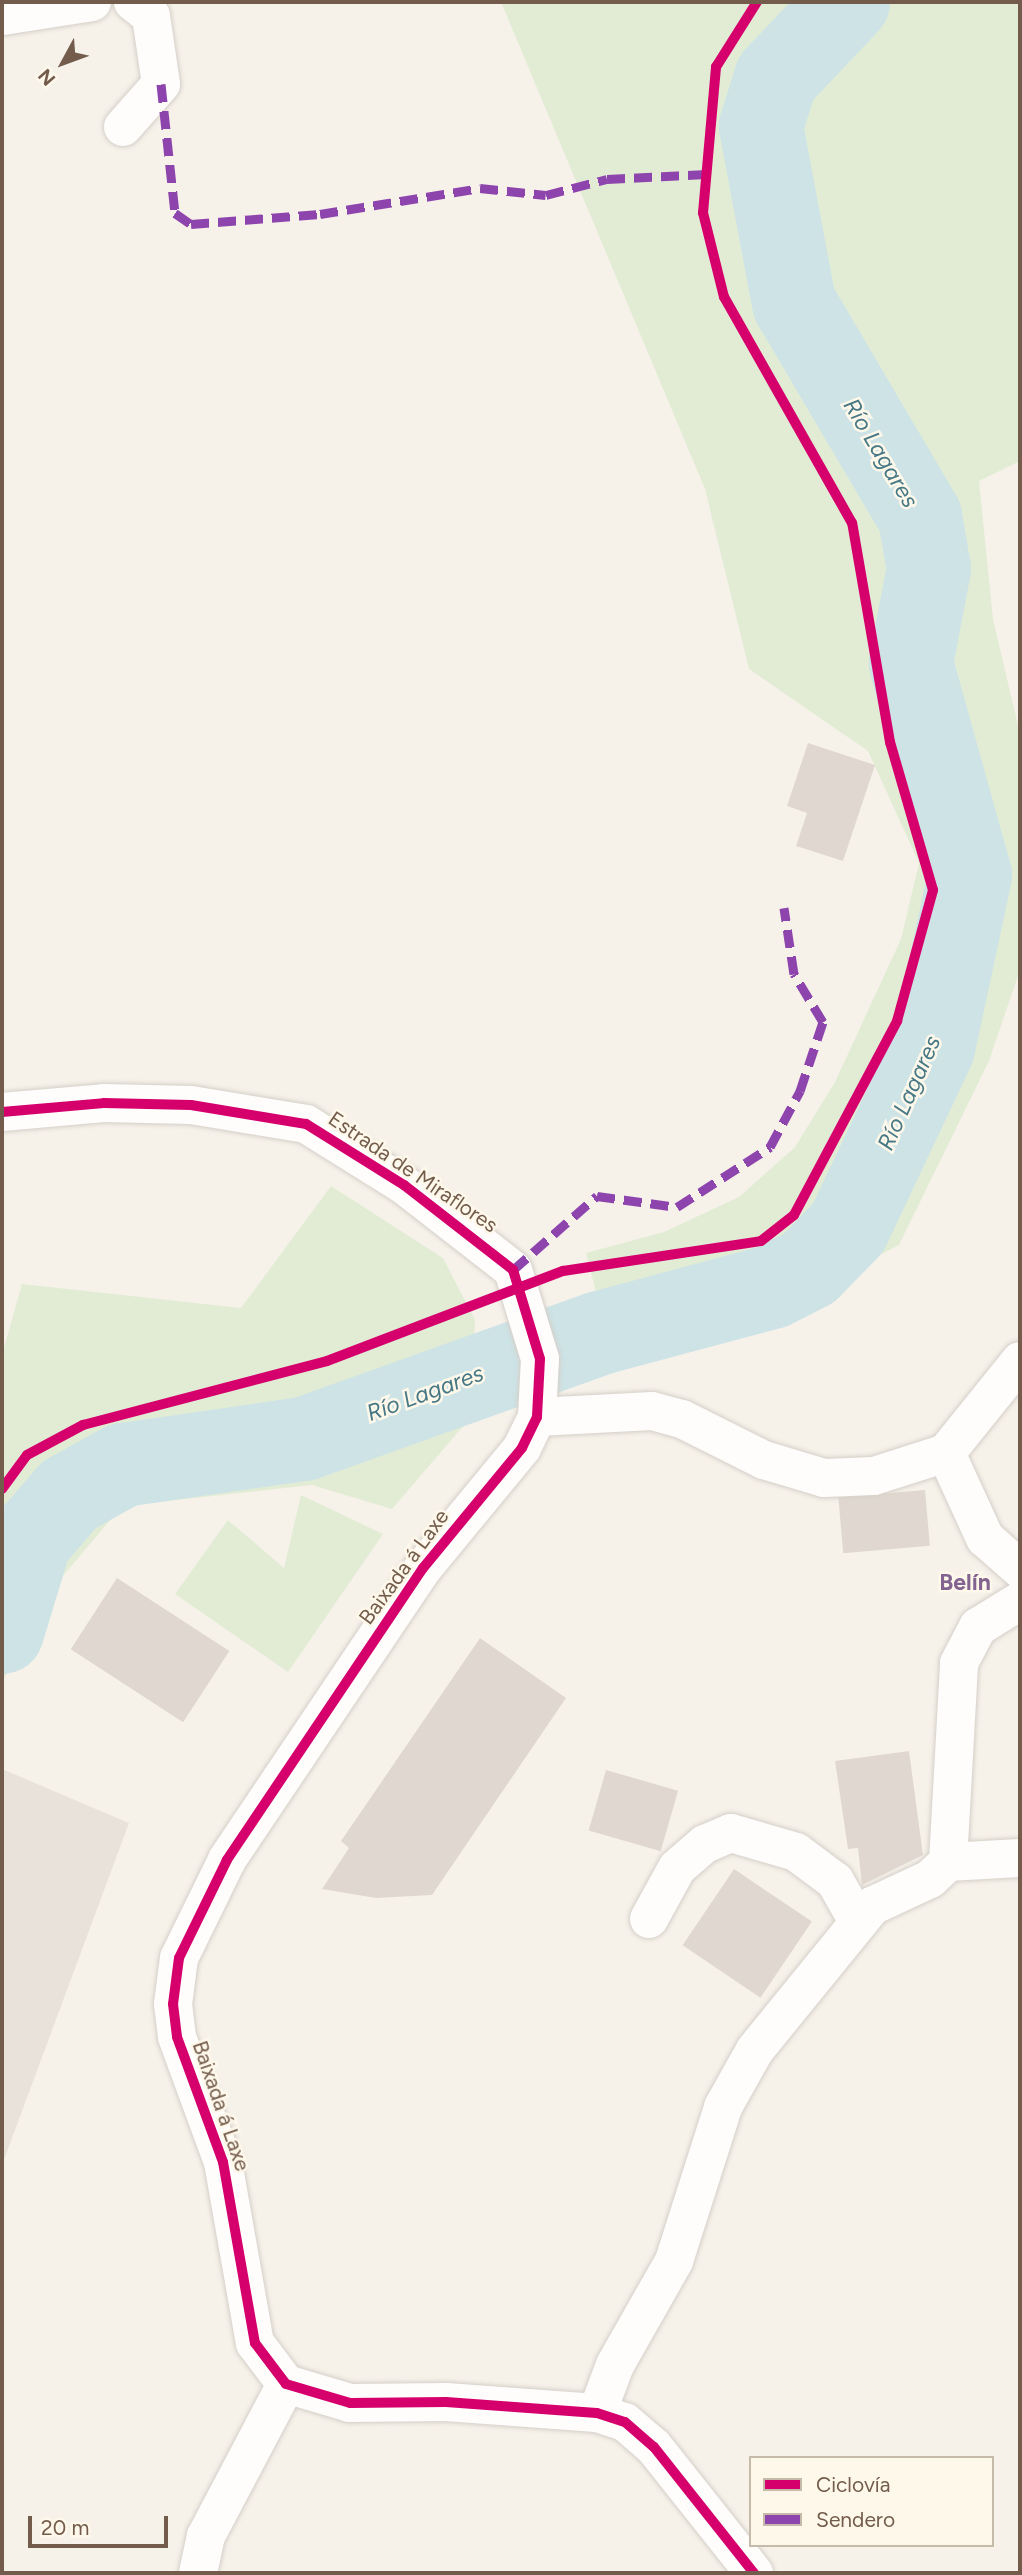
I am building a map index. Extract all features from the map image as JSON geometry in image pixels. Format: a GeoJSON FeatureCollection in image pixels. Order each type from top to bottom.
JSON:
{"type":"FeatureCollection","features":[{"type":"Feature","properties":{"kind":"street"},"geometry":{"type":"LineString","coordinates":[[2,16],[92,2]]}},
{"type":"Feature","properties":{"kind":"street"},"geometry":{"type":"LineString","coordinates":[[123,127],[161,84],[151,16],[133,2]]}},
{"type":"Feature","properties":{"kind":"street","name":"Estrada de Miraflores"},"geometry":{"type":"LineString","coordinates":[[2,1112],[104,1103],[191,1105],[306,1124],[495,1251],[513,1270],[540,1359],[539,1405]]}},
{"type":"Feature","properties":{"kind":"street"},"geometry":{"type":"LineString","coordinates":[[539,1405],[652,1411],[682,1419],[764,1460],[824,1478],[874,1476],[946,1452],[1020,1362]]}},
{"type":"Feature","properties":{"kind":"street","name":"Baixada á Laxe"},"geometry":{"type":"LineString","coordinates":[[286,2385],[255,2343],[223,2162],[177,2037],[173,2004],[179,1958],[234,1849],[423,1568],[522,1448],[539,1405]]}},
{"type":"Feature","properties":{"kind":"street"},"geometry":{"type":"LineString","coordinates":[[946,1452],[985,1538],[1020,1569]]}},
{"type":"Feature","properties":{"kind":"street"},"geometry":{"type":"LineString","coordinates":[[948,1862],[959,1663],[978,1627],[1020,1601]]}},
{"type":"Feature","properties":{"kind":"street"},"geometry":{"type":"LineString","coordinates":[[649,1919],[677,1868],[705,1844],[731,1833],[796,1852],[835,1881],[856,1918]]}},
{"type":"Feature","properties":{"kind":"street"},"geometry":{"type":"LineString","coordinates":[[597,2413],[615,2365],[674,2260],[723,2106],[755,2050],[856,1918],[930,1879],[948,1862],[1020,1858]]}},
{"type":"Feature","properties":{"kind":"street"},"geometry":{"type":"LineString","coordinates":[[198,2573],[206,2536],[286,2385],[350,2403],[446,2402],[597,2413],[625,2423],[654,2447],[754,2573]]}},
{"type":"Feature","properties":{"kind":"shaded area"},"geometry":{"type":"Polygon","coordinates":[[[2,1769],[129,1823],[2,2165],[2,1769]]]}},
{"type":"Feature","properties":{"kind":"green space"},"geometry":{"type":"Polygon","coordinates":[[[501,2],[1020,2],[1020,461],[979,481],[993,619],[1020,734],[1020,970],[989,1061],[899,1245],[752,1321],[613,1360],[586,1253],[664,1232],[739,1197],[795,1147],[835,1082],[901,939],[919,863],[868,751],[749,669],[705,489],[501,2]]]}},
{"type":"Feature","properties":{"kind":"green space"},"geometry":{"type":"Polygon","coordinates":[[[331,1186],[443,1258],[475,1320],[471,1417],[392,1509],[312,1485],[122,1506],[62,1577],[2,1682],[2,1355],[22,1284],[241,1308],[331,1186]]]}},
{"type":"Feature","properties":{"kind":"green space"},"geometry":{"type":"Polygon","coordinates":[[[301,1495],[383,1534],[288,1672],[175,1594],[228,1520],[284,1568],[301,1495]]]}},
{"type":"Feature","properties":{"kind":"building"},"geometry":{"type":"Polygon","coordinates":[[[808,743],[875,765],[843,861],[796,846],[807,813],[787,806],[808,743]]]}},
{"type":"Feature","properties":{"kind":"building"},"geometry":{"type":"Polygon","coordinates":[[[925,1490],[930,1546],[843,1553],[838,1498],[925,1490]]]}},
{"type":"Feature","properties":{"kind":"building"},"geometry":{"type":"Polygon","coordinates":[[[117,1578],[229,1651],[183,1722],[71,1649],[117,1578]]]}},
{"type":"Feature","properties":{"kind":"building"},"geometry":{"type":"Polygon","coordinates":[[[480,1638],[566,1698],[432,1895],[376,1898],[322,1889],[349,1848],[341,1841],[480,1638]]]}},
{"type":"Feature","properties":{"kind":"building"},"geometry":{"type":"Polygon","coordinates":[[[909,1751],[923,1855],[862,1885],[858,1848],[848,1849],[835,1761],[909,1751]]]}},
{"type":"Feature","properties":{"kind":"building"},"geometry":{"type":"Polygon","coordinates":[[[606,1770],[678,1791],[661,1851],[589,1831],[606,1770]]]}},
{"type":"Feature","properties":{"kind":"building"},"geometry":{"type":"Polygon","coordinates":[[[734,1869],[812,1922],[760,1998],[683,1945],[734,1869]]]}},
{"type":"Feature","properties":{"kind":"waterway","name":"Río Lagares"},"geometry":{"type":"LineString","coordinates":[[2,1632],[30,1540],[69,1495],[123,1465],[304,1439],[600,1333],[772,1287],[809,1268],[848,1228],[933,1048],[970,875],[911,663],[929,569],[920,517],[794,303],[761,126],[776,78],[848,2]]}},
{"type":"Feature","properties":{"kind":"marked path"},"geometry":{"type":"LineString","coordinates":[[161,84],[175,213],[191,224],[320,214],[480,188],[546,195],[607,179],[705,174]]}},
{"type":"Feature","properties":{"kind":"marked path"},"geometry":{"type":"LineString","coordinates":[[513,1270],[597,1196],[677,1207],[770,1147],[800,1091],[823,1022],[794,974],[784,908]]}},
{"type":"Feature","properties":{"kind":"cycle path"},"geometry":{"type":"LineString","coordinates":[[2,1489],[27,1455],[83,1425],[327,1361],[563,1271],[761,1241],[794,1215],[897,1021],[933,890],[890,742],[852,523],[724,297],[703,213],[716,67],[757,2]]}},
{"type":"Feature","properties":{"kind":"cycle path"},"geometry":{"type":"LineString","coordinates":[[2,1112],[104,1103],[191,1105],[306,1124],[404,1185],[513,1270],[540,1359],[537,1417],[522,1448],[423,1568],[227,1860],[179,1958],[173,2004],[177,2037],[223,2162],[255,2343],[286,2384],[350,2403],[446,2402],[597,2413],[625,2422],[654,2447],[754,2573]]}},
{"type":"Feature","properties":{"kind":"district","name":"Belín"},"geometry":{"type":"Point","coordinates":[965,1582]}}]}
